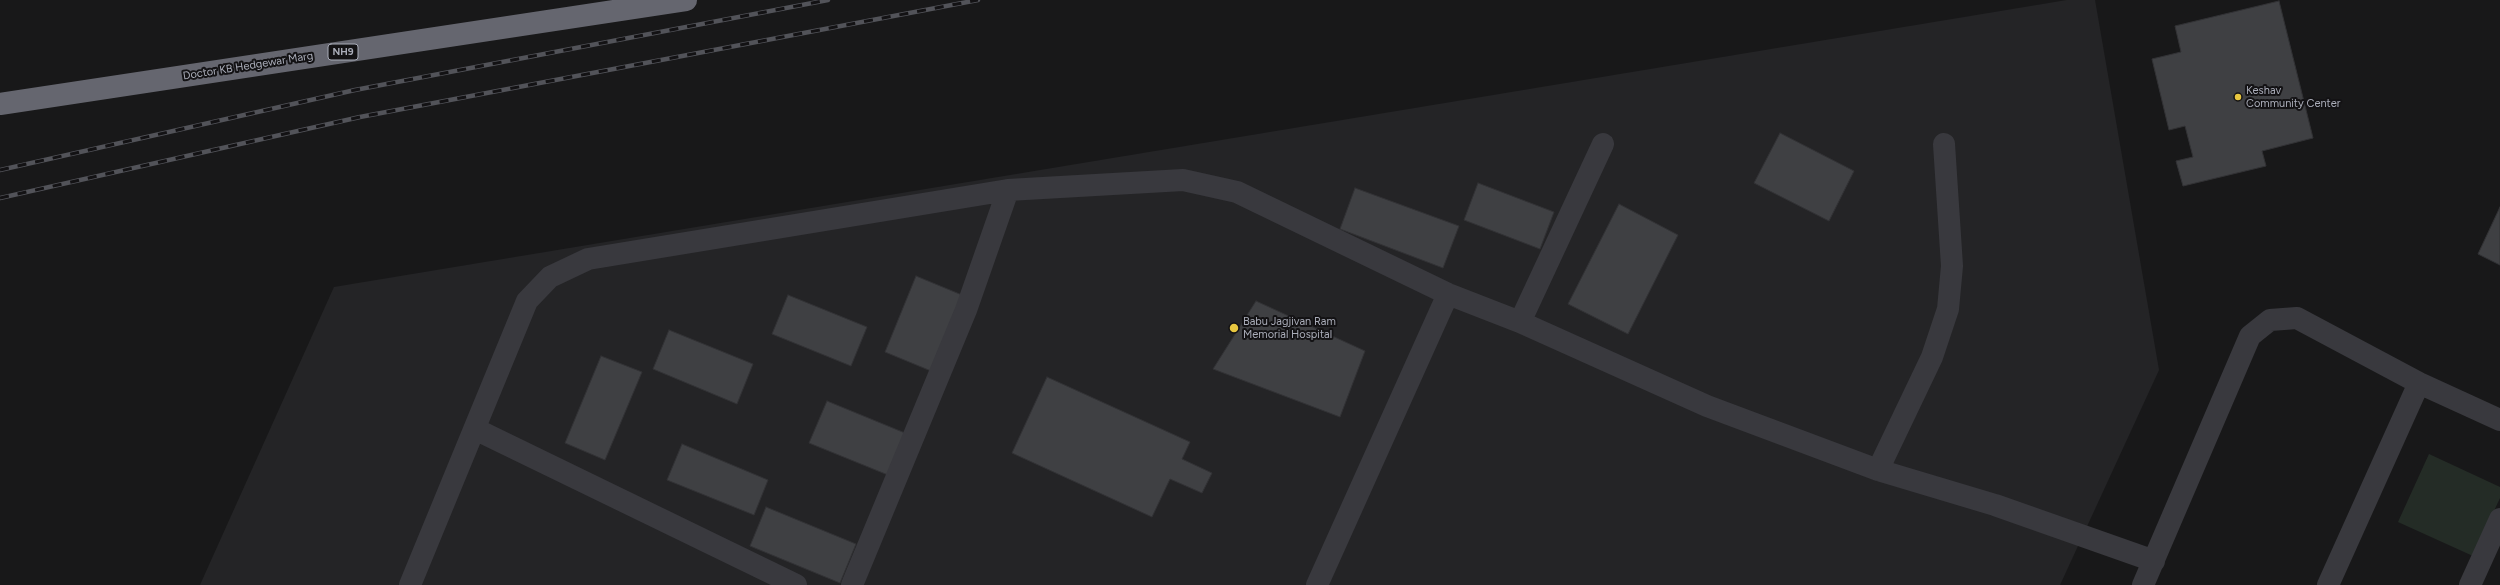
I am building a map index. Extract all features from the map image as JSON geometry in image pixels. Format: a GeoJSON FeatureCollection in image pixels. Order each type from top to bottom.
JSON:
{"type":"FeatureCollection","features":[{"type":"Feature","properties":{"kind":"highway","name":"Doctor KB Hedgewar Marg"},"geometry":{"type":"LineString","coordinates":[[0,104],[686,0]]}},
{"type":"Feature","properties":{"kind":"street"},"geometry":{"type":"LineString","coordinates":[[1520,322],[1604,144]]}},
{"type":"Feature","properties":{"kind":"street"},"geometry":{"type":"LineString","coordinates":[[1878,470],[1932,357],[1948,309],[1952,266],[1944,144]]}},
{"type":"Feature","properties":{"kind":"street"},"geometry":{"type":"LineString","coordinates":[[410,585],[527,301],[550,276],[588,259],[1008,190],[1183,180],[1237,192],[1448,294],[1520,322],[1706,406],[1878,470],[1995,505],[2154,561]]}},
{"type":"Feature","properties":{"kind":"street"},"geometry":{"type":"LineString","coordinates":[[852,585],[966,310],[1008,190]]}},
{"type":"Feature","properties":{"kind":"street"},"geometry":{"type":"LineString","coordinates":[[1317,585],[1448,294]]}},
{"type":"Feature","properties":{"kind":"street"},"geometry":{"type":"LineString","coordinates":[[2143,585],[2250,336],[2270,320],[2297,318],[2419,383],[2500,420]]}},
{"type":"Feature","properties":{"kind":"street"},"geometry":{"type":"LineString","coordinates":[[2328,585],[2419,383]]}},
{"type":"Feature","properties":{"kind":"street"},"geometry":{"type":"LineString","coordinates":[[475,429],[796,585]]}},
{"type":"Feature","properties":{"kind":"street"},"geometry":{"type":"LineString","coordinates":[[2470,585],[2500,519]]}},
{"type":"Feature","properties":{"kind":"shaded area","name":"Babu Jagjivan Ram Memorial Hospital"},"geometry":{"type":"Polygon","coordinates":[[[2067,0],[2095,0],[2159,370],[2060,585],[200,585],[334,287],[2067,0]]]}},
{"type":"Feature","properties":{"kind":"shaded area"},"geometry":{"type":"Polygon","coordinates":[[[2429,454],[2500,487],[2500,498],[2473,556],[2398,522],[2429,454]]]}},
{"type":"Feature","properties":{"kind":"building"},"geometry":{"type":"Polygon","coordinates":[[[2279,1],[2313,138],[2262,151],[2266,166],[2183,186],[2176,161],[2193,157],[2185,126],[2169,130],[2152,59],[2181,52],[2175,26],[2279,1]]]}},
{"type":"Feature","properties":{"kind":"building"},"geometry":{"type":"Polygon","coordinates":[[[1780,133],[1854,171],[1829,221],[1754,183],[1780,133]]]}},
{"type":"Feature","properties":{"kind":"building"},"geometry":{"type":"Polygon","coordinates":[[[1478,183],[1554,212],[1540,249],[1464,220],[1478,183]]]}},
{"type":"Feature","properties":{"kind":"building"},"geometry":{"type":"Polygon","coordinates":[[[1355,188],[1459,226],[1443,268],[1340,229],[1355,188]]]}},
{"type":"Feature","properties":{"kind":"building"},"geometry":{"type":"Polygon","coordinates":[[[1619,204],[1678,235],[1628,334],[1568,304],[1619,204]]]}},
{"type":"Feature","properties":{"kind":"building"},"geometry":{"type":"Polygon","coordinates":[[[2500,207],[2500,265],[2478,254],[2500,207]]]}},
{"type":"Feature","properties":{"kind":"building"},"geometry":{"type":"Polygon","coordinates":[[[916,276],[962,295],[931,371],[885,352],[916,276]]]}},
{"type":"Feature","properties":{"kind":"building"},"geometry":{"type":"Polygon","coordinates":[[[788,295],[867,327],[851,366],[772,334],[788,295]]]}},
{"type":"Feature","properties":{"kind":"building"},"geometry":{"type":"Polygon","coordinates":[[[1256,301],[1365,351],[1340,417],[1213,369],[1256,301]]]}},
{"type":"Feature","properties":{"kind":"building"},"geometry":{"type":"Polygon","coordinates":[[[669,330],[753,364],[737,404],[653,369],[669,330]]]}},
{"type":"Feature","properties":{"kind":"building"},"geometry":{"type":"Polygon","coordinates":[[[601,356],[642,372],[605,460],[565,443],[601,356]]]}},
{"type":"Feature","properties":{"kind":"building"},"geometry":{"type":"Polygon","coordinates":[[[1047,377],[1190,442],[1182,459],[1212,473],[1202,493],[1170,479],[1152,517],[1012,453],[1047,377]]]}},
{"type":"Feature","properties":{"kind":"building"},"geometry":{"type":"Polygon","coordinates":[[[827,401],[905,433],[888,475],[809,443],[827,401]]]}},
{"type":"Feature","properties":{"kind":"building"},"geometry":{"type":"Polygon","coordinates":[[[682,444],[768,480],[754,515],[667,480],[682,444]]]}},
{"type":"Feature","properties":{"kind":"building"},"geometry":{"type":"Polygon","coordinates":[[[766,507],[856,544],[840,583],[750,546],[766,507]]]}},
{"type":"Feature","properties":{"kind":"railway"},"geometry":{"type":"LineString","coordinates":[[0,170],[355,90],[828,0]]}},
{"type":"Feature","properties":{"kind":"railway"},"geometry":{"type":"LineString","coordinates":[[0,198],[360,117],[978,0]]}},
{"type":"Feature","properties":{"kind":"place","name":"Keshav Community Center"},"geometry":{"type":"Point","coordinates":[2238,97]}},
{"type":"Feature","properties":{"kind":"place","name":"Babu Jagjivan Ram Memorial Hospital"},"geometry":{"type":"Point","coordinates":[1234,328]}}]}
